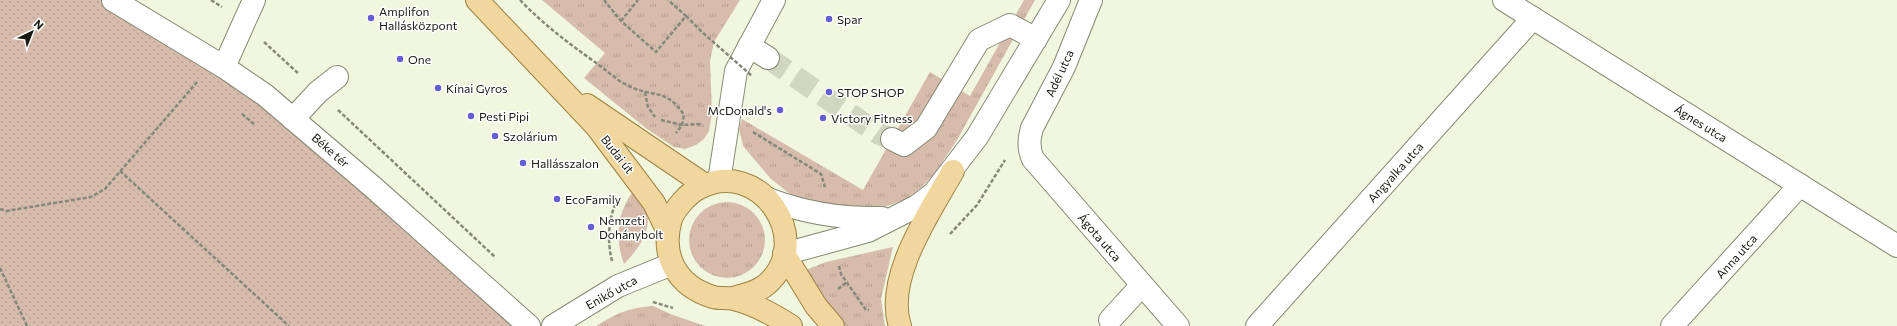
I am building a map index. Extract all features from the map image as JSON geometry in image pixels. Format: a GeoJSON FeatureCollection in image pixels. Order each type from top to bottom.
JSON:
{"type":"FeatureCollection","features":[{"type":"Feature","properties":{"kind":"main road","name":"Budai út"},"geometry":{"type":"LineString","coordinates":[[477,0],[558,84],[596,126],[636,177],[654,203],[668,232]]}},
{"type":"Feature","properties":{"kind":"main road","name":"Budai út"},"geometry":{"type":"LineString","coordinates":[[558,84],[659,155],[712,183]]}},
{"type":"Feature","properties":{"kind":"main road"},"geometry":{"type":"LineString","coordinates":[[900,326],[896,314],[896,292],[903,266],[913,244],[953,170]]}},
{"type":"Feature","properties":{"kind":"main road","name":"Budai út"},"geometry":{"type":"LineString","coordinates":[[737,182],[754,188],[768,199],[779,214],[784,231],[784,254],[777,271],[766,284],[751,293],[733,298],[715,298],[697,291],[682,280],[672,264],[668,248],[668,232],[672,215],[692,191],[712,183],[737,182]]}},
{"type":"Feature","properties":{"kind":"main road"},"geometry":{"type":"LineString","coordinates":[[784,254],[816,306],[833,326]]}},
{"type":"Feature","properties":{"kind":"main road","name":"Budai út"},"geometry":{"type":"LineString","coordinates":[[733,298],[769,312],[791,326]]}},
{"type":"Feature","properties":{"kind":"street","name":"Béke tér"},"geometry":{"type":"LineString","coordinates":[[113,0],[224,67],[293,119],[529,326]]}},
{"type":"Feature","properties":{"kind":"street"},"geometry":{"type":"LineString","coordinates":[[224,67],[254,0]]}},
{"type":"Feature","properties":{"kind":"street"},"geometry":{"type":"LineString","coordinates":[[712,183],[736,71],[774,0]]}},
{"type":"Feature","properties":{"kind":"street"},"geometry":{"type":"LineString","coordinates":[[784,254],[868,230],[917,206],[934,194],[977,137],[1059,0]]}},
{"type":"Feature","properties":{"kind":"street","name":"Adél utca"},"geometry":{"type":"LineString","coordinates":[[1030,150],[1029,139],[1032,128],[1064,67],[1091,0]]}},
{"type":"Feature","properties":{"kind":"street","name":"Ágnes utca"},"geometry":{"type":"LineString","coordinates":[[1504,0],[1897,246]]}},
{"type":"Feature","properties":{"kind":"street","name":"Angyalka utca"},"geometry":{"type":"LineString","coordinates":[[1257,326],[1533,18]]}},
{"type":"Feature","properties":{"kind":"street"},"geometry":{"type":"LineString","coordinates":[[892,139],[904,145],[926,128],[979,40],[1010,25],[1036,39]]}},
{"type":"Feature","properties":{"kind":"street"},"geometry":{"type":"LineString","coordinates":[[749,46],[768,58]]}},
{"type":"Feature","properties":{"kind":"street"},"geometry":{"type":"LineString","coordinates":[[293,119],[318,92],[337,77]]}},
{"type":"Feature","properties":{"kind":"street","name":"Ágota utca"},"geometry":{"type":"LineString","coordinates":[[1030,150],[1033,159],[1178,326]]}},
{"type":"Feature","properties":{"kind":"street","name":"Anna utca"},"geometry":{"type":"LineString","coordinates":[[1672,326],[1800,185]]}},
{"type":"Feature","properties":{"kind":"street"},"geometry":{"type":"LineString","coordinates":[[768,199],[794,209],[854,219],[894,218]]}},
{"type":"Feature","properties":{"kind":"street","name":"Enikő utca"},"geometry":{"type":"LineString","coordinates":[[553,326],[618,286],[672,264]]}},
{"type":"Feature","properties":{"kind":"street"},"geometry":{"type":"LineString","coordinates":[[1110,320],[1142,285]]}},
{"type":"Feature","properties":{"kind":"path"},"geometry":{"type":"LineString","coordinates":[[211,0],[222,6],[243,24],[499,260]]}},
{"type":"Feature","properties":{"kind":"path"},"geometry":{"type":"LineString","coordinates":[[604,0],[621,21],[656,52],[686,16]]}},
{"type":"Feature","properties":{"kind":"path"},"geometry":{"type":"LineString","coordinates":[[621,21],[638,0]]}},
{"type":"Feature","properties":{"kind":"path"},"geometry":{"type":"LineString","coordinates":[[668,0],[752,76]]}},
{"type":"Feature","properties":{"kind":"path"},"geometry":{"type":"LineString","coordinates":[[0,209],[6,211],[91,197],[105,189],[199,80]]}},
{"type":"Feature","properties":{"kind":"path"},"geometry":{"type":"LineString","coordinates":[[948,235],[978,205],[1007,156],[1015,163],[1030,150]]}},
{"type":"Feature","properties":{"kind":"path"},"geometry":{"type":"LineString","coordinates":[[120,172],[290,326]]}},
{"type":"Feature","properties":{"kind":"path"},"geometry":{"type":"LineString","coordinates":[[0,268],[27,326]]}},
{"type":"Feature","properties":{"kind":"green space"},"geometry":{"type":"Polygon","coordinates":[[[0,0],[113,0],[224,67],[529,326],[0,326],[0,0]]]}},
{"type":"Feature","properties":{"kind":"green space"},"geometry":{"type":"Polygon","coordinates":[[[542,0],[740,0],[714,42],[710,61],[712,113],[709,131],[704,139],[696,145],[685,149],[674,147],[647,129],[584,78],[605,53],[542,0]]]}},
{"type":"Feature","properties":{"kind":"green space"},"geometry":{"type":"Polygon","coordinates":[[[1024,0],[1035,0],[957,140],[935,173],[922,187],[906,199],[887,206],[867,210],[799,201],[771,179],[743,146],[739,129],[742,119],[863,190],[930,72],[970,96],[1024,0]]]}},
{"type":"Feature","properties":{"kind":"green space"},"geometry":{"type":"Polygon","coordinates":[[[636,188],[646,209],[648,219],[647,228],[639,246],[624,264],[619,244],[619,224],[625,205],[636,188]]]}},
{"type":"Feature","properties":{"kind":"green space"},"geometry":{"type":"Polygon","coordinates":[[[727,202],[742,205],[754,213],[762,225],[765,240],[762,255],[754,267],[742,275],[727,278],[712,275],[700,267],[692,255],[689,240],[692,225],[700,213],[712,205],[727,202]]]}},
{"type":"Feature","properties":{"kind":"green space"},"geometry":{"type":"Polygon","coordinates":[[[893,247],[881,299],[885,326],[845,326],[816,290],[806,270],[826,262],[893,247]]]}},
{"type":"Feature","properties":{"kind":"green space"},"geometry":{"type":"Polygon","coordinates":[[[653,306],[673,315],[705,326],[596,326],[623,312],[636,308],[653,306]]]}},
{"type":"Feature","properties":{"kind":"tunnel"},"geometry":{"type":"LineString","coordinates":[[768,58],[879,134],[892,139]]}},
{"type":"Feature","properties":{"kind":"place","name":"Amplifon Hallásközpont"},"geometry":{"type":"Point","coordinates":[371,18]}},
{"type":"Feature","properties":{"kind":"place","name":"Spar"},"geometry":{"type":"Point","coordinates":[829,19]}},
{"type":"Feature","properties":{"kind":"place","name":"One"},"geometry":{"type":"Point","coordinates":[400,59]}},
{"type":"Feature","properties":{"kind":"place","name":"Kínai Gyros"},"geometry":{"type":"Point","coordinates":[438,88]}},
{"type":"Feature","properties":{"kind":"place","name":"STOP SHOP"},"geometry":{"type":"Point","coordinates":[829,92]}},
{"type":"Feature","properties":{"kind":"place","name":"McDonald's"},"geometry":{"type":"Point","coordinates":[780,110]}},
{"type":"Feature","properties":{"kind":"place","name":"Pesti Pipi"},"geometry":{"type":"Point","coordinates":[471,116]}},
{"type":"Feature","properties":{"kind":"place","name":"Victory Fitness"},"geometry":{"type":"Point","coordinates":[823,118]}},
{"type":"Feature","properties":{"kind":"place","name":"Szolárium"},"geometry":{"type":"Point","coordinates":[495,136]}},
{"type":"Feature","properties":{"kind":"place","name":"Hallásszalon"},"geometry":{"type":"Point","coordinates":[523,163]}},
{"type":"Feature","properties":{"kind":"place","name":"EcoFamily"},"geometry":{"type":"Point","coordinates":[557,199]}},
{"type":"Feature","properties":{"kind":"place","name":"Nemzeti Dohánybolt"},"geometry":{"type":"Point","coordinates":[591,227]}}]}
